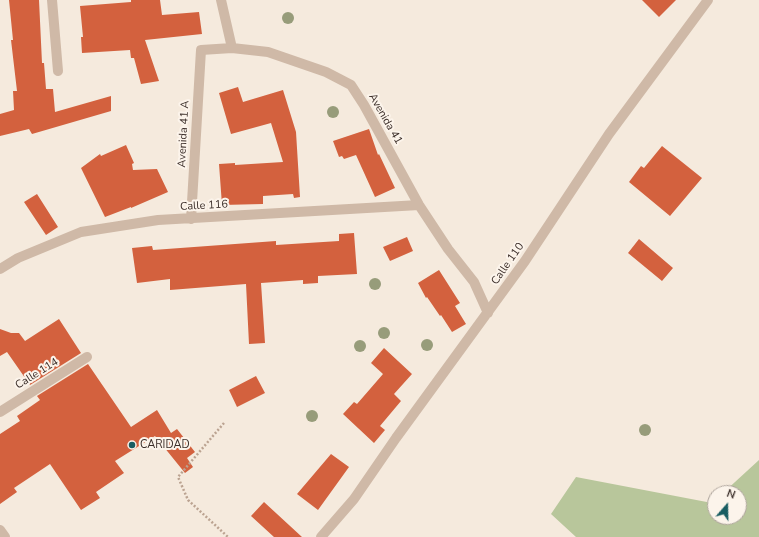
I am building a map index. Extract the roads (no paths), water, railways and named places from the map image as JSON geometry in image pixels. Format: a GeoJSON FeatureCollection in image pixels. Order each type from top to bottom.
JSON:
{"type":"FeatureCollection","features":[{"type":"Feature","properties":{"kind":"street"},"geometry":{"type":"LineString","coordinates":[[52,0],[58,71]]}},
{"type":"Feature","properties":{"kind":"street"},"geometry":{"type":"LineString","coordinates":[[221,0],[232,48]]}},
{"type":"Feature","properties":{"kind":"street","name":"Calle 110"},"geometry":{"type":"LineString","coordinates":[[321,537],[354,499],[396,438],[525,261],[609,134],[708,0]]}},
{"type":"Feature","properties":{"kind":"street","name":"Avenida 41"},"geometry":{"type":"LineString","coordinates":[[201,50],[232,48],[268,52],[326,72],[351,85],[364,105],[419,205],[448,249],[474,282],[488,313]]}},
{"type":"Feature","properties":{"kind":"street","name":"Avenida 41 A"},"geometry":{"type":"LineString","coordinates":[[190,219],[201,50]]}},
{"type":"Feature","properties":{"kind":"street","name":"Calle 116"},"geometry":{"type":"LineString","coordinates":[[0,269],[18,258],[81,232],[158,220],[419,205]]}},
{"type":"Feature","properties":{"kind":"street","name":"Calle 114"},"geometry":{"type":"LineString","coordinates":[[0,412],[87,357]]}},
{"type":"Feature","properties":{"kind":"street"},"geometry":{"type":"LineString","coordinates":[[0,530],[5,537]]}},
{"type":"Feature","properties":{"kind":"place","name":"CARIDAD"},"geometry":{"type":"Point","coordinates":[132,445]}}]}
